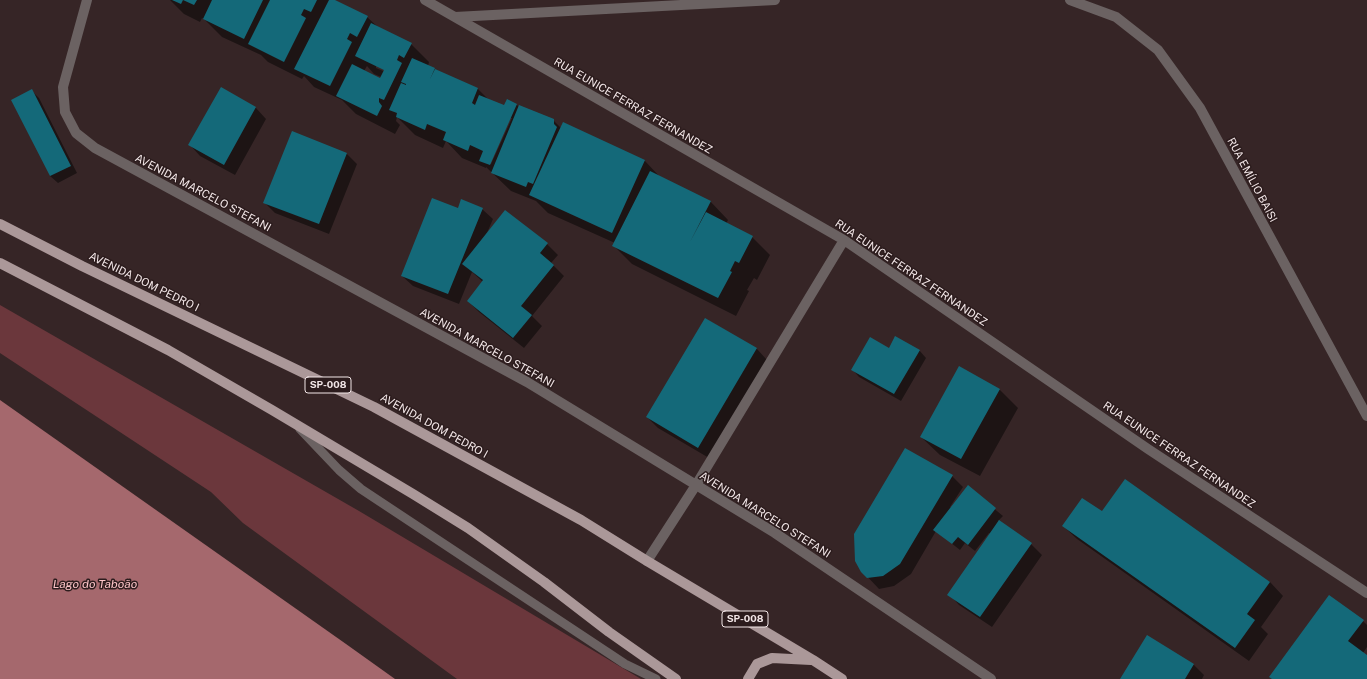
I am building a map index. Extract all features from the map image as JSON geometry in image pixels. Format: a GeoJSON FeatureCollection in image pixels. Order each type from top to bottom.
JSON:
{"type":"FeatureCollection","features":[{"type":"Feature","properties":{"kind":"main road","name":"AVENIDA DOM PEDRO I"},"geometry":{"type":"LineString","coordinates":[[0,224],[82,266],[374,407],[581,520],[647,562],[813,660],[842,679]]}},
{"type":"Feature","properties":{"kind":"main road"},"geometry":{"type":"LineString","coordinates":[[0,263],[168,350],[468,528],[544,582],[609,632],[676,679]]}},
{"type":"Feature","properties":{"kind":"main road"},"geometry":{"type":"LineString","coordinates":[[748,679],[757,664],[772,658],[813,660]]}},
{"type":"Feature","properties":{"kind":"street","name":"AVENIDA MARCELO STEFANI"},"geometry":{"type":"LineString","coordinates":[[87,0],[63,87],[65,112],[76,133],[95,148],[527,382],[775,533],[992,679]]}},
{"type":"Feature","properties":{"kind":"street","name":"RUA EUNICE FERRAZ FERNANDEZ"},"geometry":{"type":"LineString","coordinates":[[426,0],[844,240],[1148,449],[1367,593]]}},
{"type":"Feature","properties":{"kind":"street"},"geometry":{"type":"LineString","coordinates":[[455,17],[775,0]]}},
{"type":"Feature","properties":{"kind":"street","name":"RUA EMÍLIO BAISI"},"geometry":{"type":"LineString","coordinates":[[1070,0],[1116,17],[1158,50],[1200,108],[1367,416]]}},
{"type":"Feature","properties":{"kind":"street"},"geometry":{"type":"LineString","coordinates":[[647,562],[696,485],[844,240]]}},
{"type":"Feature","properties":{"kind":"lane"},"geometry":{"type":"LineString","coordinates":[[296,425],[339,470],[361,489],[625,664],[656,679]]}},
{"type":"Feature","properties":{"kind":"shaded area"},"geometry":{"type":"Polygon","coordinates":[[[0,305],[359,511],[641,679],[457,679],[243,523],[211,492],[0,353],[0,305]]]}},
{"type":"Feature","properties":{"kind":"water","name":"Lago do Taboão"},"geometry":{"type":"Polygon","coordinates":[[[0,400],[346,644],[395,679],[0,679],[0,400]]]}},
{"type":"Feature","properties":{"kind":"building"},"geometry":{"type":"Polygon","coordinates":[[[172,0],[183,0],[181,4],[172,0]]]}},
{"type":"Feature","properties":{"kind":"building"},"geometry":{"type":"Polygon","coordinates":[[[183,0],[197,0],[194,5],[183,0]]]}},
{"type":"Feature","properties":{"kind":"building"},"geometry":{"type":"Polygon","coordinates":[[[212,0],[263,0],[244,39],[203,19],[212,0]]]}},
{"type":"Feature","properties":{"kind":"building"},"geometry":{"type":"Polygon","coordinates":[[[270,0],[317,0],[311,12],[304,9],[301,15],[306,18],[284,62],[248,44],[270,0]]]}},
{"type":"Feature","properties":{"kind":"building"},"geometry":{"type":"Polygon","coordinates":[[[329,0],[335,0],[368,16],[357,37],[350,33],[347,39],[352,42],[330,86],[294,69],[329,0]]]}},
{"type":"Feature","properties":{"kind":"building"},"geometry":{"type":"Polygon","coordinates":[[[371,23],[412,43],[404,58],[399,55],[397,60],[402,63],[384,100],[379,98],[379,102],[382,106],[377,116],[336,96],[352,64],[380,78],[384,70],[355,56],[371,23]]]}},
{"type":"Feature","properties":{"kind":"building"},"geometry":{"type":"Polygon","coordinates":[[[412,58],[435,68],[430,79],[435,69],[478,88],[472,103],[475,105],[479,95],[504,105],[507,99],[517,104],[490,165],[479,161],[483,151],[470,145],[468,151],[443,140],[446,132],[427,124],[425,130],[396,117],[397,113],[389,110],[401,83],[406,85],[401,82],[412,58]]]}},
{"type":"Feature","properties":{"kind":"building"},"geometry":{"type":"Polygon","coordinates":[[[221,87],[256,107],[224,165],[188,145],[221,87]]]}},
{"type":"Feature","properties":{"kind":"building"},"geometry":{"type":"Polygon","coordinates":[[[32,89],[71,166],[50,176],[11,100],[32,89]]]}},
{"type":"Feature","properties":{"kind":"building"},"geometry":{"type":"Polygon","coordinates":[[[519,105],[554,119],[554,124],[557,127],[533,184],[528,182],[526,187],[491,173],[519,105]]]}},
{"type":"Feature","properties":{"kind":"building"},"geometry":{"type":"Polygon","coordinates":[[[563,122],[645,160],[612,233],[529,195],[563,122]]]}},
{"type":"Feature","properties":{"kind":"building"},"geometry":{"type":"Polygon","coordinates":[[[292,131],[347,153],[319,224],[263,203],[292,131]]]}},
{"type":"Feature","properties":{"kind":"building"},"geometry":{"type":"Polygon","coordinates":[[[650,171],[711,201],[690,242],[706,212],[753,236],[739,263],[735,261],[730,271],[732,272],[718,298],[612,246],[650,171]]]}},
{"type":"Feature","properties":{"kind":"building"},"geometry":{"type":"Polygon","coordinates":[[[432,198],[458,208],[461,199],[483,208],[448,294],[401,276],[432,198]]]}},
{"type":"Feature","properties":{"kind":"building"},"geometry":{"type":"Polygon","coordinates":[[[505,210],[548,243],[540,253],[554,265],[521,306],[532,315],[513,338],[467,301],[483,280],[462,264],[505,210]]]}},
{"type":"Feature","properties":{"kind":"building"},"geometry":{"type":"Polygon","coordinates":[[[705,318],[757,348],[698,448],[646,417],[705,318]]]}},
{"type":"Feature","properties":{"kind":"building"},"geometry":{"type":"Polygon","coordinates":[[[895,336],[920,350],[894,394],[851,370],[870,337],[889,348],[895,336]]]}},
{"type":"Feature","properties":{"kind":"building"},"geometry":{"type":"Polygon","coordinates":[[[959,366],[1000,389],[961,459],[920,437],[959,366]]]}},
{"type":"Feature","properties":{"kind":"building"},"geometry":{"type":"Polygon","coordinates":[[[905,448],[953,475],[900,564],[883,576],[867,578],[861,572],[855,561],[854,534],[905,448]]]}},
{"type":"Feature","properties":{"kind":"building"},"geometry":{"type":"Polygon","coordinates":[[[1125,479],[1270,582],[1247,614],[1255,620],[1235,648],[1062,526],[1082,498],[1102,511],[1125,479]]]}},
{"type":"Feature","properties":{"kind":"building"},"geometry":{"type":"Polygon","coordinates":[[[968,485],[996,508],[968,545],[958,537],[952,544],[933,530],[968,485]]]}},
{"type":"Feature","properties":{"kind":"building"},"geometry":{"type":"Polygon","coordinates":[[[999,520],[1032,543],[980,617],[947,595],[999,520]]]}},
{"type":"Feature","properties":{"kind":"building"},"geometry":{"type":"Polygon","coordinates":[[[1329,595],[1364,620],[1348,641],[1367,655],[1367,679],[1272,679],[1269,677],[1329,595]]]}},
{"type":"Feature","properties":{"kind":"building"},"geometry":{"type":"Polygon","coordinates":[[[1147,635],[1194,664],[1185,679],[1120,679],[1147,635]]]}}]}
